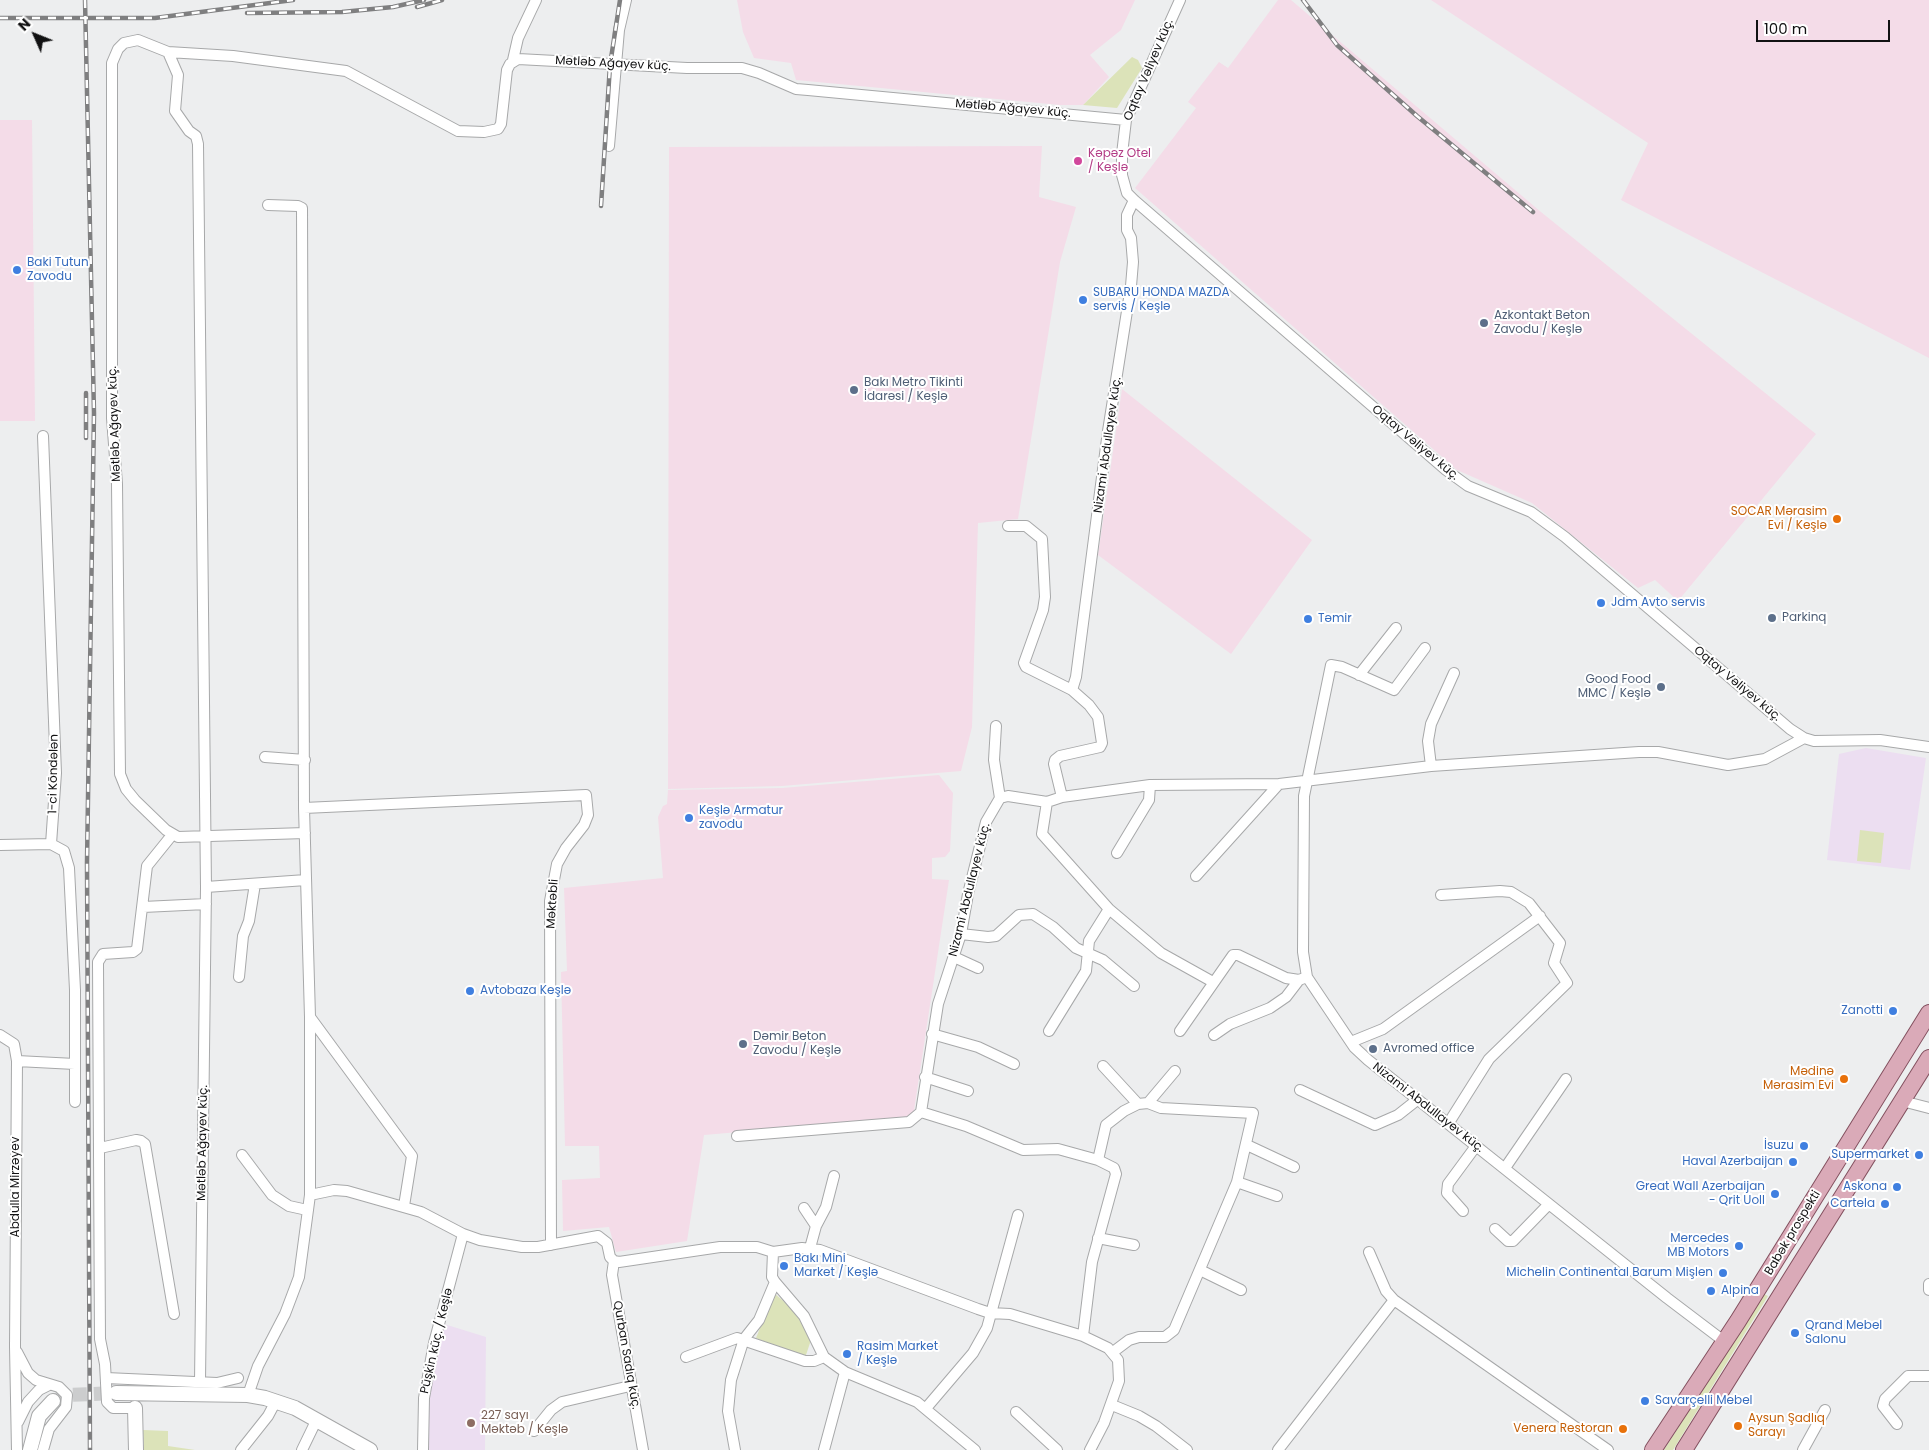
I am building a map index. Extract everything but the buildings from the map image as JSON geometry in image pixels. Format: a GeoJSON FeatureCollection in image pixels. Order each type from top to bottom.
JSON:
{"type":"FeatureCollection","features":[{"type":"Feature","properties":{"kind":"main road","name":"Babək prospekti"},"geometry":{"type":"LineString","coordinates":[[1653,1450],[1722,1347],[1929,1013]]}},
{"type":"Feature","properties":{"kind":"main road","name":"Babək prospekti"},"geometry":{"type":"LineString","coordinates":[[1684,1450],[1929,1058]]}},
{"type":"Feature","properties":{"kind":"main road"},"geometry":{"type":"LineString","coordinates":[[1662,1450],[1712,1371],[1722,1347]]}},
{"type":"Feature","properties":{"kind":"main road"},"geometry":{"type":"LineString","coordinates":[[1676,1450],[1685,1436],[1711,1408]]}},
{"type":"Feature","properties":{"kind":"street"},"geometry":{"type":"LineString","coordinates":[[512,60],[518,38],[536,0]]}},
{"type":"Feature","properties":{"kind":"street"},"geometry":{"type":"LineString","coordinates":[[609,146],[619,30],[626,0]]}},
{"type":"Feature","properties":{"kind":"street","name":"Oqtay Vəliyev küç."},"geometry":{"type":"LineString","coordinates":[[1180,0],[1126,120],[1122,154],[1122,175],[1127,193],[1134,200],[1452,475],[1468,486],[1531,512],[1538,517],[1783,723],[1804,738],[1828,742],[1880,740],[1929,747]]}},
{"type":"Feature","properties":{"kind":"street","name":"Mətləb Ağayev küç."},"geometry":{"type":"LineString","coordinates":[[172,835],[135,800],[126,789],[120,774],[118,484],[112,398],[112,62],[118,49],[131,40],[145,42],[168,52],[233,56],[346,72],[450,128],[484,132],[492,132],[501,124],[507,70],[512,60],[742,68],[791,87],[808,90],[1126,120]]}},
{"type":"Feature","properties":{"kind":"street","name":"Mətləb Ağayev küç."},"geometry":{"type":"LineString","coordinates":[[168,52],[178,75],[175,111],[189,131],[196,136],[198,144],[206,888],[200,1382]]}},
{"type":"Feature","properties":{"kind":"street","name":"Nizami Abdullayev küç."},"geometry":{"type":"LineString","coordinates":[[1072,690],[1076,677],[1108,431],[1131,286],[1133,262],[1131,238],[1127,230],[1127,214],[1134,200]]}},
{"type":"Feature","properties":{"kind":"street"},"geometry":{"type":"LineString","coordinates":[[248,1395],[258,1366],[285,1314],[299,1277],[306,1210],[310,1195],[310,1018],[304,808],[302,208],[298,206],[268,205]]}},
{"type":"Feature","properties":{"kind":"street","name":"1-ci Köndələn"},"geometry":{"type":"LineString","coordinates":[[43,436],[56,773],[51,844]]}},
{"type":"Feature","properties":{"kind":"street"},"geometry":{"type":"LineString","coordinates":[[1008,526],[1026,526],[1042,539],[1045,597],[1043,610],[1024,663],[1026,667],[1072,690],[1089,705],[1098,717],[1102,743],[1096,750],[1060,756],[1055,760],[1054,764],[1062,797]]}},
{"type":"Feature","properties":{"kind":"street"},"geometry":{"type":"LineString","coordinates":[[1396,628],[1359,675],[1394,690],[1425,648]]}},
{"type":"Feature","properties":{"kind":"street","name":"Nizami Abdullayev küç."},"geometry":{"type":"LineString","coordinates":[[1359,675],[1331,665],[1307,781],[1303,816],[1303,979],[1351,1042],[1368,1060],[1666,1298],[1722,1347]]}},
{"type":"Feature","properties":{"kind":"street"},"geometry":{"type":"LineString","coordinates":[[1431,766],[1428,741],[1431,724],[1454,673]]}},
{"type":"Feature","properties":{"kind":"street"},"geometry":{"type":"LineString","coordinates":[[996,726],[994,760],[1000,798],[1008,796],[1047,802],[1062,797],[1150,785],[1278,784],[1431,766],[1639,752],[1658,752],[1728,765],[1764,759],[1804,738]]}},
{"type":"Feature","properties":{"kind":"street"},"geometry":{"type":"LineString","coordinates":[[265,756],[305,760]]}},
{"type":"Feature","properties":{"kind":"street"},"geometry":{"type":"LineString","coordinates":[[1196,876],[1278,784]]}},
{"type":"Feature","properties":{"kind":"street"},"geometry":{"type":"LineString","coordinates":[[1117,852],[1149,800],[1150,785]]}},
{"type":"Feature","properties":{"kind":"street","name":"Məktəbli"},"geometry":{"type":"LineString","coordinates":[[304,808],[586,795],[588,815],[584,825],[566,848],[557,864],[550,901],[551,1246]]}},
{"type":"Feature","properties":{"kind":"street","name":"Nizami Abdullayev küç."},"geometry":{"type":"LineString","coordinates":[[921,1112],[932,1034],[942,989],[961,934],[968,894],[986,822],[1000,798]]}},
{"type":"Feature","properties":{"kind":"street"},"geometry":{"type":"LineString","coordinates":[[1047,802],[1042,834],[1109,909],[1161,953],[1213,982]]}},
{"type":"Feature","properties":{"kind":"street"},"geometry":{"type":"LineString","coordinates":[[136,1450],[135,1408],[110,1407],[106,1398],[106,1378],[100,1334],[98,962],[103,954],[133,952],[137,949],[147,866],[172,835],[185,838],[305,833]]}},
{"type":"Feature","properties":{"kind":"street"},"geometry":{"type":"LineString","coordinates":[[0,845],[51,844],[64,851],[69,868],[75,990],[75,1102]]}},
{"type":"Feature","properties":{"kind":"street"},"geometry":{"type":"LineString","coordinates":[[206,888],[306,880]]}},
{"type":"Feature","properties":{"kind":"street"},"geometry":{"type":"LineString","coordinates":[[239,977],[243,936],[249,921],[255,884]]}},
{"type":"Feature","properties":{"kind":"street"},"geometry":{"type":"LineString","coordinates":[[1441,895],[1500,891],[1511,892],[1530,903],[1560,943],[1554,963],[1567,983],[1489,1059],[1448,1124]]}},
{"type":"Feature","properties":{"kind":"street"},"geometry":{"type":"LineString","coordinates":[[143,907],[206,904]]}},
{"type":"Feature","properties":{"kind":"street"},"geometry":{"type":"LineString","coordinates":[[1049,1031],[1086,971],[1087,952],[1094,932],[1109,909]]}},
{"type":"Feature","properties":{"kind":"street"},"geometry":{"type":"LineString","coordinates":[[961,934],[996,936],[1019,915],[1033,914],[1053,927],[1076,948],[1102,960],[1134,986]]}},
{"type":"Feature","properties":{"kind":"street"},"geometry":{"type":"LineString","coordinates":[[1351,1042],[1383,1029],[1540,916]]}},
{"type":"Feature","properties":{"kind":"street"},"geometry":{"type":"LineString","coordinates":[[1180,1030],[1231,957],[1236,954],[1286,978],[1303,979]]}},
{"type":"Feature","properties":{"kind":"street"},"geometry":{"type":"LineString","coordinates":[[954,957],[978,968]]}},
{"type":"Feature","properties":{"kind":"street"},"geometry":{"type":"LineString","coordinates":[[1214,1035],[1230,1024],[1270,1008],[1286,997],[1303,979]]}},
{"type":"Feature","properties":{"kind":"street"},"geometry":{"type":"LineString","coordinates":[[310,1018],[412,1156],[404,1206]]}},
{"type":"Feature","properties":{"kind":"street"},"geometry":{"type":"LineString","coordinates":[[932,1034],[978,1047],[1014,1064]]}},
{"type":"Feature","properties":{"kind":"street","name":"Abdulla Mirzəyev"},"geometry":{"type":"LineString","coordinates":[[0,1035],[14,1044],[17,1061],[16,1450]]}},
{"type":"Feature","properties":{"kind":"street"},"geometry":{"type":"LineString","coordinates":[[17,1061],[75,1064]]}},
{"type":"Feature","properties":{"kind":"street"},"geometry":{"type":"LineString","coordinates":[[1103,1066],[1143,1104],[1161,1108],[1253,1114],[1237,1182],[1174,1330],[1169,1335],[1139,1337],[1129,1340],[1113,1352]]}},
{"type":"Feature","properties":{"kind":"street"},"geometry":{"type":"LineString","coordinates":[[1098,1160],[1106,1125],[1124,1110],[1143,1104],[1175,1071]]}},
{"type":"Feature","properties":{"kind":"street"},"geometry":{"type":"LineString","coordinates":[[925,1077],[968,1091]]}},
{"type":"Feature","properties":{"kind":"street"},"geometry":{"type":"LineString","coordinates":[[1505,1168],[1566,1079]]}},
{"type":"Feature","properties":{"kind":"street"},"geometry":{"type":"LineString","coordinates":[[1300,1090],[1375,1126],[1398,1115],[1417,1100]]}},
{"type":"Feature","properties":{"kind":"street"},"geometry":{"type":"LineString","coordinates":[[1902,1101],[1929,1108]]}},
{"type":"Feature","properties":{"kind":"street"},"geometry":{"type":"LineString","coordinates":[[737,1136],[910,1122],[921,1112],[966,1126],[1023,1150],[1058,1149],[1098,1160],[1114,1168],[1116,1174],[1098,1238],[1089,1281],[1084,1336]]}},
{"type":"Feature","properties":{"kind":"street"},"geometry":{"type":"LineString","coordinates":[[100,1148],[136,1140],[145,1144],[174,1314]]}},
{"type":"Feature","properties":{"kind":"street"},"geometry":{"type":"LineString","coordinates":[[1247,1144],[1294,1167]]}},
{"type":"Feature","properties":{"kind":"street"},"geometry":{"type":"LineString","coordinates":[[1462,1211],[1447,1193],[1448,1184],[1476,1146]]}},
{"type":"Feature","properties":{"kind":"street"},"geometry":{"type":"LineString","coordinates":[[242,1155],[272,1195],[289,1206],[306,1210]]}},
{"type":"Feature","properties":{"kind":"street"},"geometry":{"type":"LineString","coordinates":[[810,1248],[816,1226],[826,1207],[834,1176]]}},
{"type":"Feature","properties":{"kind":"street"},"geometry":{"type":"LineString","coordinates":[[1237,1182],[1277,1196]]}},
{"type":"Feature","properties":{"kind":"street"},"geometry":{"type":"LineString","coordinates":[[310,1195],[334,1190],[347,1191],[404,1206],[480,1240],[522,1247],[551,1246],[598,1236],[607,1243],[614,1261],[619,1262],[720,1246],[758,1247],[773,1252],[810,1248],[990,1313],[1010,1314],[1084,1336],[1113,1352],[1118,1360],[1120,1372],[1112,1405],[1090,1450]]}},
{"type":"Feature","properties":{"kind":"street"},"geometry":{"type":"LineString","coordinates":[[1496,1229],[1508,1241],[1512,1241],[1550,1204]]}},
{"type":"Feature","properties":{"kind":"street"},"geometry":{"type":"LineString","coordinates":[[804,1208],[816,1226]]}},
{"type":"Feature","properties":{"kind":"street"},"geometry":{"type":"LineString","coordinates":[[927,1408],[973,1353],[987,1328],[1018,1215]]}},
{"type":"Feature","properties":{"kind":"street","name":"Püşkin küç. / Keşlə"},"geometry":{"type":"LineString","coordinates":[[423,1450],[424,1398],[432,1352],[463,1234]]}},
{"type":"Feature","properties":{"kind":"street"},"geometry":{"type":"LineString","coordinates":[[1098,1238],[1134,1246]]}},
{"type":"Feature","properties":{"kind":"street"},"geometry":{"type":"LineString","coordinates":[[773,1252],[772,1277],[804,1316],[824,1356],[845,1372],[907,1396],[927,1408],[976,1450]]}},
{"type":"Feature","properties":{"kind":"street"},"geometry":{"type":"LineString","coordinates":[[1368,1252],[1386,1291],[1394,1300],[1608,1450]]}},
{"type":"Feature","properties":{"kind":"street","name":"Qurban Sadıq küç."},"geometry":{"type":"LineString","coordinates":[[614,1261],[612,1275],[642,1450]]}},
{"type":"Feature","properties":{"kind":"street"},"geometry":{"type":"LineString","coordinates":[[1200,1270],[1241,1290]]}},
{"type":"Feature","properties":{"kind":"street"},"geometry":{"type":"LineString","coordinates":[[735,1450],[728,1411],[731,1380],[744,1338],[759,1320],[775,1282]]}},
{"type":"Feature","properties":{"kind":"street"},"geometry":{"type":"LineString","coordinates":[[1929,1284],[1929,1290]]}},
{"type":"Feature","properties":{"kind":"street"},"geometry":{"type":"LineString","coordinates":[[1278,1450],[1394,1300]]}},
{"type":"Feature","properties":{"kind":"street"},"geometry":{"type":"LineString","coordinates":[[686,1357],[706,1351],[730,1339],[744,1338],[805,1361],[814,1361],[824,1356]]}},
{"type":"Feature","properties":{"kind":"street"},"geometry":{"type":"LineString","coordinates":[[15,1346],[28,1373],[36,1380],[62,1389],[67,1395],[64,1411],[49,1429],[43,1450]]}},
{"type":"Feature","properties":{"kind":"street"},"geometry":{"type":"LineString","coordinates":[[824,1450],[845,1372]]}},
{"type":"Feature","properties":{"kind":"street"},"geometry":{"type":"LineString","coordinates":[[1897,1424],[1883,1406],[1885,1399],[1908,1376],[1929,1376]]}},
{"type":"Feature","properties":{"kind":"street"},"geometry":{"type":"LineString","coordinates":[[106,1378],[217,1383],[238,1378]]}},
{"type":"Feature","properties":{"kind":"street"},"geometry":{"type":"LineString","coordinates":[[16,1426],[28,1402],[39,1390],[49,1385]]}},
{"type":"Feature","properties":{"kind":"street"},"geometry":{"type":"LineString","coordinates":[[534,1430],[551,1410],[562,1402],[630,1386]]}},
{"type":"Feature","properties":{"kind":"street"},"geometry":{"type":"LineString","coordinates":[[116,1393],[248,1395],[276,1401],[317,1419],[370,1450]]}},
{"type":"Feature","properties":{"kind":"street"},"geometry":{"type":"LineString","coordinates":[[30,1450],[39,1416],[53,1401]]}},
{"type":"Feature","properties":{"kind":"street"},"geometry":{"type":"LineString","coordinates":[[240,1450],[268,1416],[276,1401]]}},
{"type":"Feature","properties":{"kind":"street"},"geometry":{"type":"LineString","coordinates":[[1112,1405],[1139,1416],[1156,1426],[1187,1450]]}},
{"type":"Feature","properties":{"kind":"street"},"geometry":{"type":"LineString","coordinates":[[1803,1450],[1826,1410]]}},
{"type":"Feature","properties":{"kind":"street"},"geometry":{"type":"LineString","coordinates":[[1016,1412],[1057,1450]]}},
{"type":"Feature","properties":{"kind":"street"},"geometry":{"type":"LineString","coordinates":[[302,1450],[317,1419]]}},
{"type":"Feature","properties":{"kind":"shaded area"},"geometry":{"type":"Polygon","coordinates":[[[737,0],[1135,0],[1121,30],[1090,55],[1109,77],[1083,105],[1060,105],[796,80],[791,63],[754,58],[743,32],[737,0]]]}},
{"type":"Feature","properties":{"kind":"shaded area","name":"Azkontakt Beton Zavodu / Keşlə"},"geometry":{"type":"Polygon","coordinates":[[[1278,0],[1291,0],[1541,212],[1816,434],[1678,601],[1655,580],[1638,588],[1532,503],[1457,470],[1135,188],[1196,108],[1188,102],[1219,62],[1228,68],[1278,0]]]}},
{"type":"Feature","properties":{"kind":"shaded area"},"geometry":{"type":"Polygon","coordinates":[[[1431,0],[1929,0],[1929,358],[1621,200],[1648,143],[1431,0]]]}},
{"type":"Feature","properties":{"kind":"shaded area","name":"Baki Tutun Zavodu"},"geometry":{"type":"Polygon","coordinates":[[[0,120],[32,120],[35,421],[0,421],[0,120]]]}},
{"type":"Feature","properties":{"kind":"shaded area","name":"Bakı Metro Tikinti İdarəsi / Keşlə"},"geometry":{"type":"Polygon","coordinates":[[[1042,146],[1039,197],[1076,207],[1060,262],[1018,519],[978,523],[972,727],[961,771],[782,786],[668,789],[669,147],[1042,146]]]}},
{"type":"Feature","properties":{"kind":"shaded area"},"geometry":{"type":"Polygon","coordinates":[[[1122,389],[1312,540],[1231,654],[1098,555],[1122,389]]]}},
{"type":"Feature","properties":{"kind":"shaded area"},"geometry":{"type":"Polygon","coordinates":[[[1866,748],[1926,758],[1910,870],[1827,860],[1839,754],[1866,748]]]}},
{"type":"Feature","properties":{"kind":"shaded area","name":"Dəmir Beton Zavodu / Keşlə"},"geometry":{"type":"Polygon","coordinates":[[[939,775],[953,793],[950,851],[945,857],[932,858],[932,879],[949,880],[913,1117],[704,1135],[687,1241],[616,1252],[609,1227],[563,1231],[562,1180],[600,1178],[599,1146],[565,1146],[561,972],[567,971],[564,888],[663,878],[658,817],[663,806],[667,804],[668,790],[782,788],[939,775]]]}},
{"type":"Feature","properties":{"kind":"shaded area"},"geometry":{"type":"Polygon","coordinates":[[[444,1324],[486,1337],[485,1450],[427,1450],[427,1405],[444,1324]]]}},
{"type":"Feature","properties":{"kind":"green space"},"geometry":{"type":"Polygon","coordinates":[[[1132,57],[1138,60],[1142,68],[1117,108],[1083,105],[1132,57]]]}},
{"type":"Feature","properties":{"kind":"green space"},"geometry":{"type":"Polygon","coordinates":[[[1860,830],[1884,833],[1881,863],[1857,861],[1860,830]]]}},
{"type":"Feature","properties":{"kind":"green space"},"geometry":{"type":"Polygon","coordinates":[[[774,1293],[794,1310],[811,1340],[805,1358],[756,1338],[774,1293]]]}},
{"type":"Feature","properties":{"kind":"green space"},"geometry":{"type":"Polygon","coordinates":[[[1764,1294],[1768,1296],[1673,1450],[1664,1450],[1764,1294]]]}},
{"type":"Feature","properties":{"kind":"green space"},"geometry":{"type":"Polygon","coordinates":[[[143,1430],[168,1431],[168,1446],[195,1450],[144,1450],[143,1430]]]}},
{"type":"Feature","properties":{"kind":"tunnel"},"geometry":{"type":"LineString","coordinates":[[53,1401],[69,1395],[116,1393]]}},
{"type":"Feature","properties":{"kind":"railway"},"geometry":{"type":"LineString","coordinates":[[85,0],[94,413],[87,862],[90,1450]]}},
{"type":"Feature","properties":{"kind":"railway"},"geometry":{"type":"LineString","coordinates":[[0,18],[155,18],[293,0]]}},
{"type":"Feature","properties":{"kind":"railway"},"geometry":{"type":"LineString","coordinates":[[247,13],[342,12],[393,7],[424,0]]}},
{"type":"Feature","properties":{"kind":"railway"},"geometry":{"type":"LineString","coordinates":[[417,7],[442,0]]}},
{"type":"Feature","properties":{"kind":"railway"},"geometry":{"type":"LineString","coordinates":[[601,206],[610,65],[620,0]]}},
{"type":"Feature","properties":{"kind":"railway"},"geometry":{"type":"LineString","coordinates":[[1303,0],[1337,45],[1417,116],[1533,212]]}},
{"type":"Feature","properties":{"kind":"railway"},"geometry":{"type":"LineString","coordinates":[[86,393],[86,438]]}},
{"type":"Feature","properties":{"kind":"place","name":"Kəpəz Otel / Keşlə"},"geometry":{"type":"Point","coordinates":[1078,161]}},
{"type":"Feature","properties":{"kind":"place","name":"Baki Tutun Zavodu"},"geometry":{"type":"Point","coordinates":[17,270]}},
{"type":"Feature","properties":{"kind":"place","name":"SUBARU HONDA MAZDA servis / Keşlə"},"geometry":{"type":"Point","coordinates":[1083,300]}},
{"type":"Feature","properties":{"kind":"place","name":"Azkontakt Beton Zavodu / Keşlə"},"geometry":{"type":"Point","coordinates":[1484,323]}},
{"type":"Feature","properties":{"kind":"place","name":"Bakı Metro Tikinti İdarəsi / Keşlə"},"geometry":{"type":"Point","coordinates":[854,390]}},
{"type":"Feature","properties":{"kind":"place","name":"SOCAR Mərasim Evi / Keşlə"},"geometry":{"type":"Point","coordinates":[1837,519]}},
{"type":"Feature","properties":{"kind":"place","name":"Jdm Avto servis"},"geometry":{"type":"Point","coordinates":[1601,603]}},
{"type":"Feature","properties":{"kind":"place","name":"Parkinq"},"geometry":{"type":"Point","coordinates":[1772,618]}},
{"type":"Feature","properties":{"kind":"place","name":"Təmir"},"geometry":{"type":"Point","coordinates":[1308,619]}},
{"type":"Feature","properties":{"kind":"place","name":"Good Food MMC / Keşlə"},"geometry":{"type":"Point","coordinates":[1661,687]}},
{"type":"Feature","properties":{"kind":"place","name":"Keşlə Armatur zavodu"},"geometry":{"type":"Point","coordinates":[689,818]}},
{"type":"Feature","properties":{"kind":"place","name":"Avtobaza Keşlə"},"geometry":{"type":"Point","coordinates":[470,991]}},
{"type":"Feature","properties":{"kind":"place","name":"Zanotti"},"geometry":{"type":"Point","coordinates":[1893,1011]}},
{"type":"Feature","properties":{"kind":"place","name":"Dəmir Beton Zavodu / Keşlə"},"geometry":{"type":"Point","coordinates":[743,1044]}},
{"type":"Feature","properties":{"kind":"place","name":"Avromed office"},"geometry":{"type":"Point","coordinates":[1373,1049]}},
{"type":"Feature","properties":{"kind":"place","name":"Mədinə Mərasim Evi"},"geometry":{"type":"Point","coordinates":[1844,1079]}},
{"type":"Feature","properties":{"kind":"place","name":"İsuzu"},"geometry":{"type":"Point","coordinates":[1804,1146]}},
{"type":"Feature","properties":{"kind":"place","name":"Supermarket"},"geometry":{"type":"Point","coordinates":[1919,1155]}},
{"type":"Feature","properties":{"kind":"place","name":"Haval Azerbaijan"},"geometry":{"type":"Point","coordinates":[1793,1162]}},
{"type":"Feature","properties":{"kind":"place","name":"Askona"},"geometry":{"type":"Point","coordinates":[1897,1187]}},
{"type":"Feature","properties":{"kind":"place","name":"Great Wall Azerbaijan - Qrit Uoll"},"geometry":{"type":"Point","coordinates":[1775,1194]}},
{"type":"Feature","properties":{"kind":"place","name":"Cartela"},"geometry":{"type":"Point","coordinates":[1885,1204]}},
{"type":"Feature","properties":{"kind":"place","name":"Mercedes MB Motors"},"geometry":{"type":"Point","coordinates":[1739,1246]}},
{"type":"Feature","properties":{"kind":"place","name":"Bakı Mini Market / Keşlə"},"geometry":{"type":"Point","coordinates":[784,1266]}},
{"type":"Feature","properties":{"kind":"place","name":"Michelin Continental Barum Mişlen"},"geometry":{"type":"Point","coordinates":[1723,1273]}},
{"type":"Feature","properties":{"kind":"place","name":"Alpina"},"geometry":{"type":"Point","coordinates":[1711,1291]}},
{"type":"Feature","properties":{"kind":"place","name":"Qrand Mebel Salonu"},"geometry":{"type":"Point","coordinates":[1795,1333]}},
{"type":"Feature","properties":{"kind":"place","name":"Rasim Market / Keşlə"},"geometry":{"type":"Point","coordinates":[847,1354]}},
{"type":"Feature","properties":{"kind":"place","name":"Savarçelli Mebel"},"geometry":{"type":"Point","coordinates":[1645,1401]}},
{"type":"Feature","properties":{"kind":"place","name":"227 sayı Məktəb / Keşlə"},"geometry":{"type":"Point","coordinates":[471,1423]}},
{"type":"Feature","properties":{"kind":"place","name":"Aysun Şadlıq Sarayı"},"geometry":{"type":"Point","coordinates":[1738,1426]}},
{"type":"Feature","properties":{"kind":"place","name":"Venera Restoran"},"geometry":{"type":"Point","coordinates":[1623,1429]}}]}
